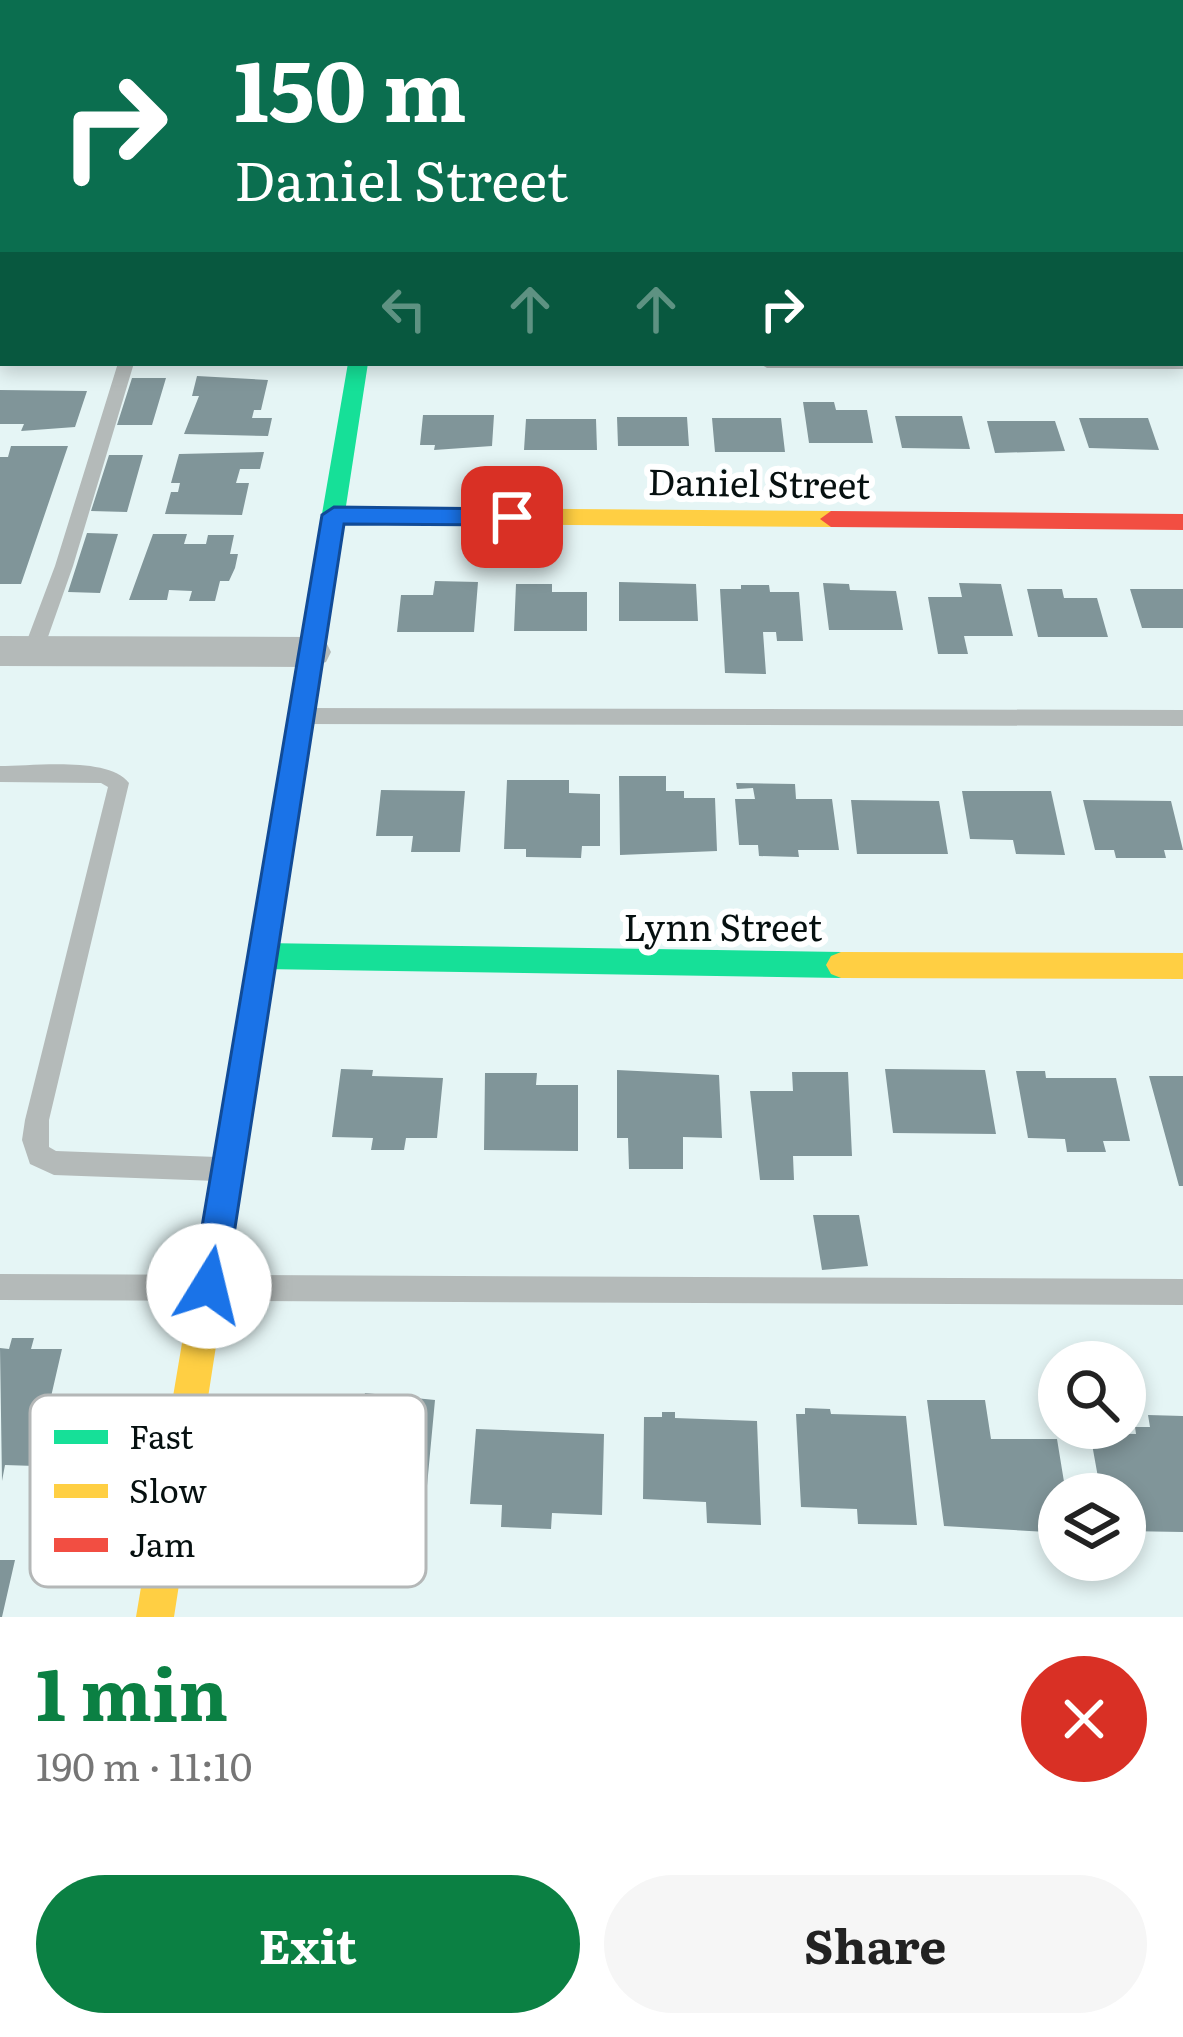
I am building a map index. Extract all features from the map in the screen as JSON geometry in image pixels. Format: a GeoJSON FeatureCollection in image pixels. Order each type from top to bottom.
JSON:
{"type":"FeatureCollection","features":[{"type":"Feature","properties":{"kind":"street"},"geometry":{"type":"LineString","coordinates":[[191,1395],[358,366]]}},
{"type":"Feature","properties":{"kind":"street","name":"Daniel Street"},"geometry":{"type":"LineString","coordinates":[[334,515],[1183,522]]}},
{"type":"Feature","properties":{"kind":"street"},"geometry":{"type":"LineString","coordinates":[[16,651],[311,652]]}},
{"type":"Feature","properties":{"kind":"street","name":"Lynn Street"},"geometry":{"type":"LineString","coordinates":[[262,956],[664,964],[1183,966]]}},
{"type":"Feature","properties":{"kind":"street"},"geometry":{"type":"LineString","coordinates":[[155,1617],[160,1587]]}},
{"type":"Feature","properties":{"kind":"lane"},"geometry":{"type":"LineString","coordinates":[[16,651],[64,566],[125,366]]}},
{"type":"Feature","properties":{"kind":"lane"},"geometry":{"type":"LineString","coordinates":[[301,716],[1183,718]]}},
{"type":"Feature","properties":{"kind":"lane"},"geometry":{"type":"LineString","coordinates":[[0,774],[104,775],[119,783],[37,1120],[34,1140],[39,1156],[55,1163],[227,1170]]}},
{"type":"Feature","properties":{"kind":"lane"},"geometry":{"type":"LineString","coordinates":[[0,1287],[1183,1292]]}},
{"type":"Feature","properties":{"kind":"building"},"geometry":{"type":"Polygon","coordinates":[[[197,376],[268,380],[261,410],[254,410],[252,418],[272,418],[268,436],[184,434],[199,396],[192,396],[197,376]]]}},
{"type":"Feature","properties":{"kind":"building"},"geometry":{"type":"Polygon","coordinates":[[[132,378],[166,378],[152,425],[117,425],[132,378]]]}},
{"type":"Feature","properties":{"kind":"building"},"geometry":{"type":"Polygon","coordinates":[[[0,390],[87,391],[75,427],[21,431],[24,424],[0,424],[0,390]]]}},
{"type":"Feature","properties":{"kind":"building"},"geometry":{"type":"Polygon","coordinates":[[[803,402],[834,402],[836,410],[867,410],[873,443],[809,443],[803,402]]]}},
{"type":"Feature","properties":{"kind":"building"},"geometry":{"type":"Polygon","coordinates":[[[423,415],[494,415],[492,446],[434,450],[435,445],[420,445],[423,415]]]}},
{"type":"Feature","properties":{"kind":"building"},"geometry":{"type":"Polygon","coordinates":[[[895,416],[962,416],[970,449],[902,448],[895,416]]]}},
{"type":"Feature","properties":{"kind":"building"},"geometry":{"type":"Polygon","coordinates":[[[617,417],[687,417],[689,446],[618,446],[617,417]]]}},
{"type":"Feature","properties":{"kind":"building"},"geometry":{"type":"Polygon","coordinates":[[[712,418],[781,418],[785,452],[715,452],[712,418]]]}},
{"type":"Feature","properties":{"kind":"building"},"geometry":{"type":"Polygon","coordinates":[[[1079,418],[1148,418],[1159,450],[1089,448],[1079,418]]]}},
{"type":"Feature","properties":{"kind":"building"},"geometry":{"type":"Polygon","coordinates":[[[526,419],[596,419],[597,450],[524,450],[526,419]]]}},
{"type":"Feature","properties":{"kind":"building"},"geometry":{"type":"Polygon","coordinates":[[[987,421],[1055,421],[1065,451],[995,453],[987,421]]]}},
{"type":"Feature","properties":{"kind":"building"},"geometry":{"type":"Polygon","coordinates":[[[11,446],[68,446],[21,584],[0,584],[0,457],[8,457],[11,446]]]}},
{"type":"Feature","properties":{"kind":"building"},"geometry":{"type":"Polygon","coordinates":[[[264,452],[260,469],[240,469],[236,483],[249,483],[242,515],[165,514],[171,492],[178,492],[180,483],[171,483],[179,454],[264,452]]]}},
{"type":"Feature","properties":{"kind":"building"},"geometry":{"type":"Polygon","coordinates":[[[109,455],[143,455],[127,512],[91,511],[109,455]]]}},
{"type":"Feature","properties":{"kind":"building"},"geometry":{"type":"Polygon","coordinates":[[[87,533],[118,534],[100,593],[68,592],[87,533]]]}},
{"type":"Feature","properties":{"kind":"building"},"geometry":{"type":"Polygon","coordinates":[[[153,534],[187,534],[184,544],[206,544],[208,535],[234,535],[230,554],[238,554],[235,568],[229,581],[220,581],[215,601],[189,601],[192,591],[169,590],[167,600],[129,600],[153,534]]]}},
{"type":"Feature","properties":{"kind":"building"},"geometry":{"type":"Polygon","coordinates":[[[435,581],[478,582],[474,632],[397,632],[401,595],[433,595],[435,581]]]}},
{"type":"Feature","properties":{"kind":"building"},"geometry":{"type":"Polygon","coordinates":[[[619,582],[696,584],[698,621],[619,621],[619,582]]]}},
{"type":"Feature","properties":{"kind":"building"},"geometry":{"type":"Polygon","coordinates":[[[823,583],[849,584],[850,590],[896,591],[903,630],[829,630],[823,583]]]}},
{"type":"Feature","properties":{"kind":"building"},"geometry":{"type":"Polygon","coordinates":[[[959,583],[1001,584],[1013,636],[964,636],[968,654],[938,654],[928,597],[962,597],[959,583]]]}},
{"type":"Feature","properties":{"kind":"building"},"geometry":{"type":"Polygon","coordinates":[[[516,584],[552,584],[552,592],[587,592],[587,631],[514,631],[516,584]]]}},
{"type":"Feature","properties":{"kind":"building"},"geometry":{"type":"Polygon","coordinates":[[[741,585],[799,592],[803,641],[777,641],[776,632],[763,632],[766,674],[725,673],[720,589],[741,589],[741,585]]]}},
{"type":"Feature","properties":{"kind":"building"},"geometry":{"type":"Polygon","coordinates":[[[1027,589],[1062,589],[1064,598],[1097,598],[1108,637],[1038,637],[1027,589]]]}},
{"type":"Feature","properties":{"kind":"building"},"geometry":{"type":"Polygon","coordinates":[[[1130,589],[1183,589],[1183,628],[1142,628],[1130,589]]]}},
{"type":"Feature","properties":{"kind":"building"},"geometry":{"type":"Polygon","coordinates":[[[619,776],[666,776],[666,791],[684,791],[684,798],[715,798],[717,851],[620,855],[619,776]]]}},
{"type":"Feature","properties":{"kind":"building"},"geometry":{"type":"Polygon","coordinates":[[[507,780],[569,780],[569,793],[600,794],[600,846],[582,846],[581,858],[526,857],[526,849],[504,849],[507,780]]]}},
{"type":"Feature","properties":{"kind":"building"},"geometry":{"type":"Polygon","coordinates":[[[736,783],[795,784],[796,799],[832,799],[839,850],[798,850],[799,857],[759,856],[758,845],[739,845],[735,799],[755,799],[753,788],[737,789],[736,783]]]}},
{"type":"Feature","properties":{"kind":"building"},"geometry":{"type":"Polygon","coordinates":[[[381,790],[465,791],[460,852],[411,852],[413,836],[376,836],[381,790]]]}},
{"type":"Feature","properties":{"kind":"building"},"geometry":{"type":"Polygon","coordinates":[[[962,791],[1051,791],[1065,855],[1016,854],[1013,840],[970,839],[962,791]]]}},
{"type":"Feature","properties":{"kind":"building"},"geometry":{"type":"Polygon","coordinates":[[[851,800],[939,801],[948,854],[857,854],[851,800]]]}},
{"type":"Feature","properties":{"kind":"building"},"geometry":{"type":"Polygon","coordinates":[[[1083,800],[1171,801],[1183,850],[1164,850],[1166,858],[1116,858],[1114,850],[1095,850],[1083,800]]]}},
{"type":"Feature","properties":{"kind":"building"},"geometry":{"type":"Polygon","coordinates":[[[341,1069],[373,1070],[372,1076],[443,1078],[437,1138],[406,1138],[404,1150],[371,1150],[373,1138],[332,1137],[341,1069]]]}},
{"type":"Feature","properties":{"kind":"building"},"geometry":{"type":"Polygon","coordinates":[[[885,1069],[985,1070],[996,1134],[893,1133],[885,1069]]]}},
{"type":"Feature","properties":{"kind":"building"},"geometry":{"type":"Polygon","coordinates":[[[617,1070],[719,1075],[722,1138],[683,1137],[683,1169],[629,1169],[628,1138],[617,1138],[617,1070]]]}},
{"type":"Feature","properties":{"kind":"building"},"geometry":{"type":"Polygon","coordinates":[[[1016,1071],[1045,1071],[1046,1078],[1116,1078],[1130,1141],[1103,1141],[1106,1152],[1067,1152],[1065,1139],[1028,1138],[1016,1071]]]}},
{"type":"Feature","properties":{"kind":"building"},"geometry":{"type":"Polygon","coordinates":[[[792,1072],[848,1072],[852,1156],[793,1156],[794,1180],[760,1180],[750,1091],[793,1091],[792,1072]]]}},
{"type":"Feature","properties":{"kind":"building"},"geometry":{"type":"Polygon","coordinates":[[[485,1073],[537,1073],[536,1085],[578,1085],[578,1151],[484,1150],[485,1073]]]}},
{"type":"Feature","properties":{"kind":"building"},"geometry":{"type":"Polygon","coordinates":[[[1149,1076],[1183,1076],[1183,1186],[1179,1186],[1149,1076]]]}},
{"type":"Feature","properties":{"kind":"building"},"geometry":{"type":"Polygon","coordinates":[[[813,1215],[859,1215],[868,1266],[822,1270],[813,1215]]]}},
{"type":"Feature","properties":{"kind":"building"},"geometry":{"type":"Polygon","coordinates":[[[12,1338],[34,1338],[31,1349],[62,1349],[51,1395],[30,1395],[30,1466],[5,1465],[2,1481],[0,1348],[9,1349],[12,1338]]]}},
{"type":"Feature","properties":{"kind":"building"},"geometry":{"type":"Polygon","coordinates":[[[426,1399],[435,1400],[426,1497],[426,1399]]]}},
{"type":"Feature","properties":{"kind":"building"},"geometry":{"type":"Polygon","coordinates":[[[927,1400],[985,1400],[991,1439],[1038,1439],[1038,1449],[1059,1449],[1063,1473],[1038,1473],[1038,1531],[944,1526],[927,1400]]]}},
{"type":"Feature","properties":{"kind":"building"},"geometry":{"type":"Polygon","coordinates":[[[805,1408],[830,1409],[831,1414],[906,1416],[917,1525],[858,1524],[857,1509],[801,1507],[796,1414],[805,1414],[805,1408]]]}},
{"type":"Feature","properties":{"kind":"building"},"geometry":{"type":"Polygon","coordinates":[[[662,1412],[675,1412],[675,1418],[757,1421],[761,1525],[707,1523],[706,1502],[643,1499],[644,1417],[662,1417],[662,1412]]]}},
{"type":"Feature","properties":{"kind":"building"},"geometry":{"type":"Polygon","coordinates":[[[1148,1415],[1183,1416],[1183,1532],[1146,1531],[1146,1473],[1097,1473],[1093,1449],[1146,1449],[1146,1427],[1150,1427],[1148,1415]]]}},
{"type":"Feature","properties":{"kind":"building"},"geometry":{"type":"Polygon","coordinates":[[[476,1429],[604,1434],[602,1515],[552,1513],[551,1529],[501,1527],[502,1505],[470,1504],[476,1429]]]}},
{"type":"Feature","properties":{"kind":"building"},"geometry":{"type":"Polygon","coordinates":[[[0,1560],[15,1560],[2,1617],[0,1617],[0,1560]]]}},
{"type":"Feature","properties":{"kind":"traffic: fast"},"geometry":{"type":"LineString","coordinates":[[305,688],[358,366]]}},
{"type":"Feature","properties":{"kind":"traffic: fast"},"geometry":{"type":"LineString","coordinates":[[262,956],[841,965]]}},
{"type":"Feature","properties":{"kind":"traffic: slow"},"geometry":{"type":"LineString","coordinates":[[334,515],[831,519]]}},
{"type":"Feature","properties":{"kind":"traffic: slow"},"geometry":{"type":"LineString","coordinates":[[191,1395],[305,688]]}},
{"type":"Feature","properties":{"kind":"traffic: slow"},"geometry":{"type":"LineString","coordinates":[[841,965],[1183,966]]}},
{"type":"Feature","properties":{"kind":"traffic: slow"},"geometry":{"type":"LineString","coordinates":[[155,1617],[160,1587]]}},
{"type":"Feature","properties":{"kind":"traffic: jam"},"geometry":{"type":"LineString","coordinates":[[831,519],[1183,522]]}},
{"type":"Feature","properties":{"kind":"route"},"geometry":{"type":"LineString","coordinates":[[209,1286],[334,515],[512,517]]}}]}
